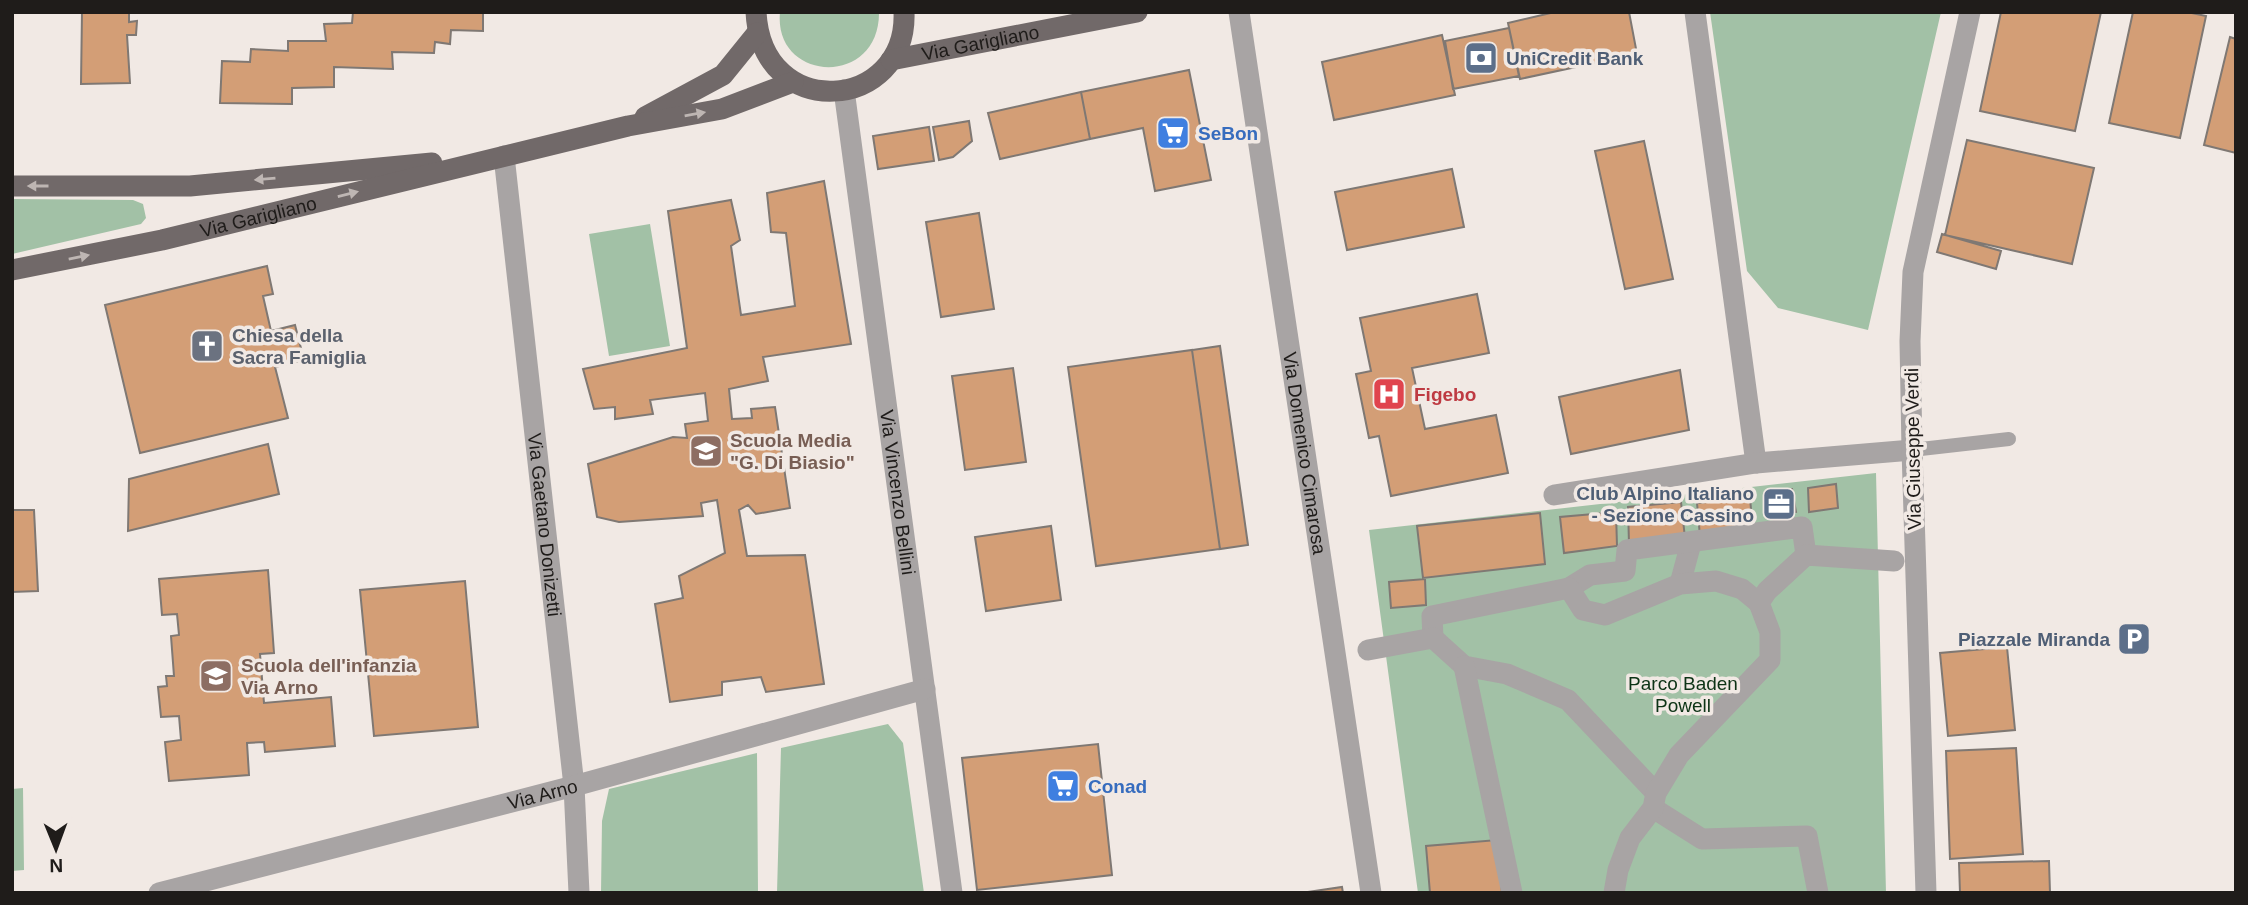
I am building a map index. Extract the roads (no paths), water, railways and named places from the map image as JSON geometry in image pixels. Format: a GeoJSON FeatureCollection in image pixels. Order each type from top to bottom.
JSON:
{"type":"FeatureCollection","features":[{"type":"Feature","properties":{"kind":"main road","name":"Via Garigliano"},"geometry":{"type":"LineString","coordinates":[[756,23],[770,61],[793,82],[818,91],[844,90],[870,80],[891,60],[903,34],[904,12]]}},
{"type":"Feature","properties":{"kind":"main road","name":"Via Garigliano"},"geometry":{"type":"LineString","coordinates":[[1070,12],[1111,17]]}},
{"type":"Feature","properties":{"kind":"main road","name":"Via Garigliano"},"geometry":{"type":"LineString","coordinates":[[891,60],[1137,12]]}},
{"type":"Feature","properties":{"kind":"main road","name":"Via Garigliano"},"geometry":{"type":"LineString","coordinates":[[628,126],[723,75],[756,23]]}},
{"type":"Feature","properties":{"kind":"main road","name":"Via Garigliano"},"geometry":{"type":"LineString","coordinates":[[12,270],[162,240],[628,126],[722,109],[793,82]]}},
{"type":"Feature","properties":{"kind":"main road","name":"Via Garigliano"},"geometry":{"type":"LineString","coordinates":[[12,186],[190,186],[504,156]]}},
{"type":"Feature","properties":{"kind":"street","name":"Via Domenico Cimarosa"},"geometry":{"type":"LineString","coordinates":[[1239,12],[1371,893]]}},
{"type":"Feature","properties":{"kind":"street"},"geometry":{"type":"LineString","coordinates":[[1695,12],[1756,463]]}},
{"type":"Feature","properties":{"kind":"street","name":"Via Giuseppe Verdi"},"geometry":{"type":"LineString","coordinates":[[1926,893],[1912,450],[1910,341],[1913,272],[1970,12]]}},
{"type":"Feature","properties":{"kind":"street","name":"Via Vincenzo Bellini"},"geometry":{"type":"LineString","coordinates":[[844,90],[953,893]]}},
{"type":"Feature","properties":{"kind":"street","name":"Via Gaetano Donizetti"},"geometry":{"type":"LineString","coordinates":[[504,156],[574,786],[579,893]]}},
{"type":"Feature","properties":{"kind":"street"},"geometry":{"type":"LineString","coordinates":[[1554,495],[1756,463],[1912,450]]}},
{"type":"Feature","properties":{"kind":"street"},"geometry":{"type":"LineString","coordinates":[[1806,555],[1802,527],[1627,550],[1625,571],[1590,575],[1569,589],[1432,615],[1433,638],[1464,666],[1507,674],[1567,700],[1654,800],[1702,839],[1807,836],[1818,893]]}},
{"type":"Feature","properties":{"kind":"street"},"geometry":{"type":"LineString","coordinates":[[1680,584],[1691,543]]}},
{"type":"Feature","properties":{"kind":"street"},"geometry":{"type":"LineString","coordinates":[[1759,603],[1767,591],[1806,555],[1894,561]]}},
{"type":"Feature","properties":{"kind":"street"},"geometry":{"type":"LineString","coordinates":[[1569,589],[1583,610],[1605,615],[1680,584],[1716,580],[1742,590],[1759,603],[1770,632],[1770,660],[1679,755],[1630,838],[1618,870],[1614,893]]}},
{"type":"Feature","properties":{"kind":"street"},"geometry":{"type":"LineString","coordinates":[[1368,650],[1433,638]]}},
{"type":"Feature","properties":{"kind":"street"},"geometry":{"type":"LineString","coordinates":[[1464,666],[1512,893]]}},
{"type":"Feature","properties":{"kind":"street","name":"Via Arno"},"geometry":{"type":"LineString","coordinates":[[159,893],[574,786],[925,689]]}},
{"type":"Feature","properties":{"kind":"lane"},"geometry":{"type":"LineString","coordinates":[[1912,450],[2010,439]]}},
{"type":"Feature","properties":{"kind":"place","name":"UniCredit Bank"},"geometry":{"type":"Point","coordinates":[1481,58]}},
{"type":"Feature","properties":{"kind":"place","name":"SeBon"},"geometry":{"type":"Point","coordinates":[1173,133]}},
{"type":"Feature","properties":{"kind":"place","name":"Chiesa della Sacra Famiglia"},"geometry":{"type":"Point","coordinates":[207,346]}},
{"type":"Feature","properties":{"kind":"place","name":"Figebo"},"geometry":{"type":"Point","coordinates":[1389,394]}},
{"type":"Feature","properties":{"kind":"place","name":"Scuola Media \"G. Di Biasio\""},"geometry":{"type":"Point","coordinates":[706,451]}},
{"type":"Feature","properties":{"kind":"place","name":"Club Alpino Italiano - Sezione Cassino"},"geometry":{"type":"Point","coordinates":[1779,504]}},
{"type":"Feature","properties":{"kind":"place","name":"Piazzale Miranda"},"geometry":{"type":"Point","coordinates":[2134,639]}},
{"type":"Feature","properties":{"kind":"place","name":"Scuola dell'infanzia Via Arno"},"geometry":{"type":"Point","coordinates":[216,676]}},
{"type":"Feature","properties":{"kind":"place","name":"Conad"},"geometry":{"type":"Point","coordinates":[1063,786]}},
{"type":"Feature","properties":{"kind":"park label","name":"Parco Baden Powell"},"geometry":{"type":"Point","coordinates":[1683,694]}}]}
